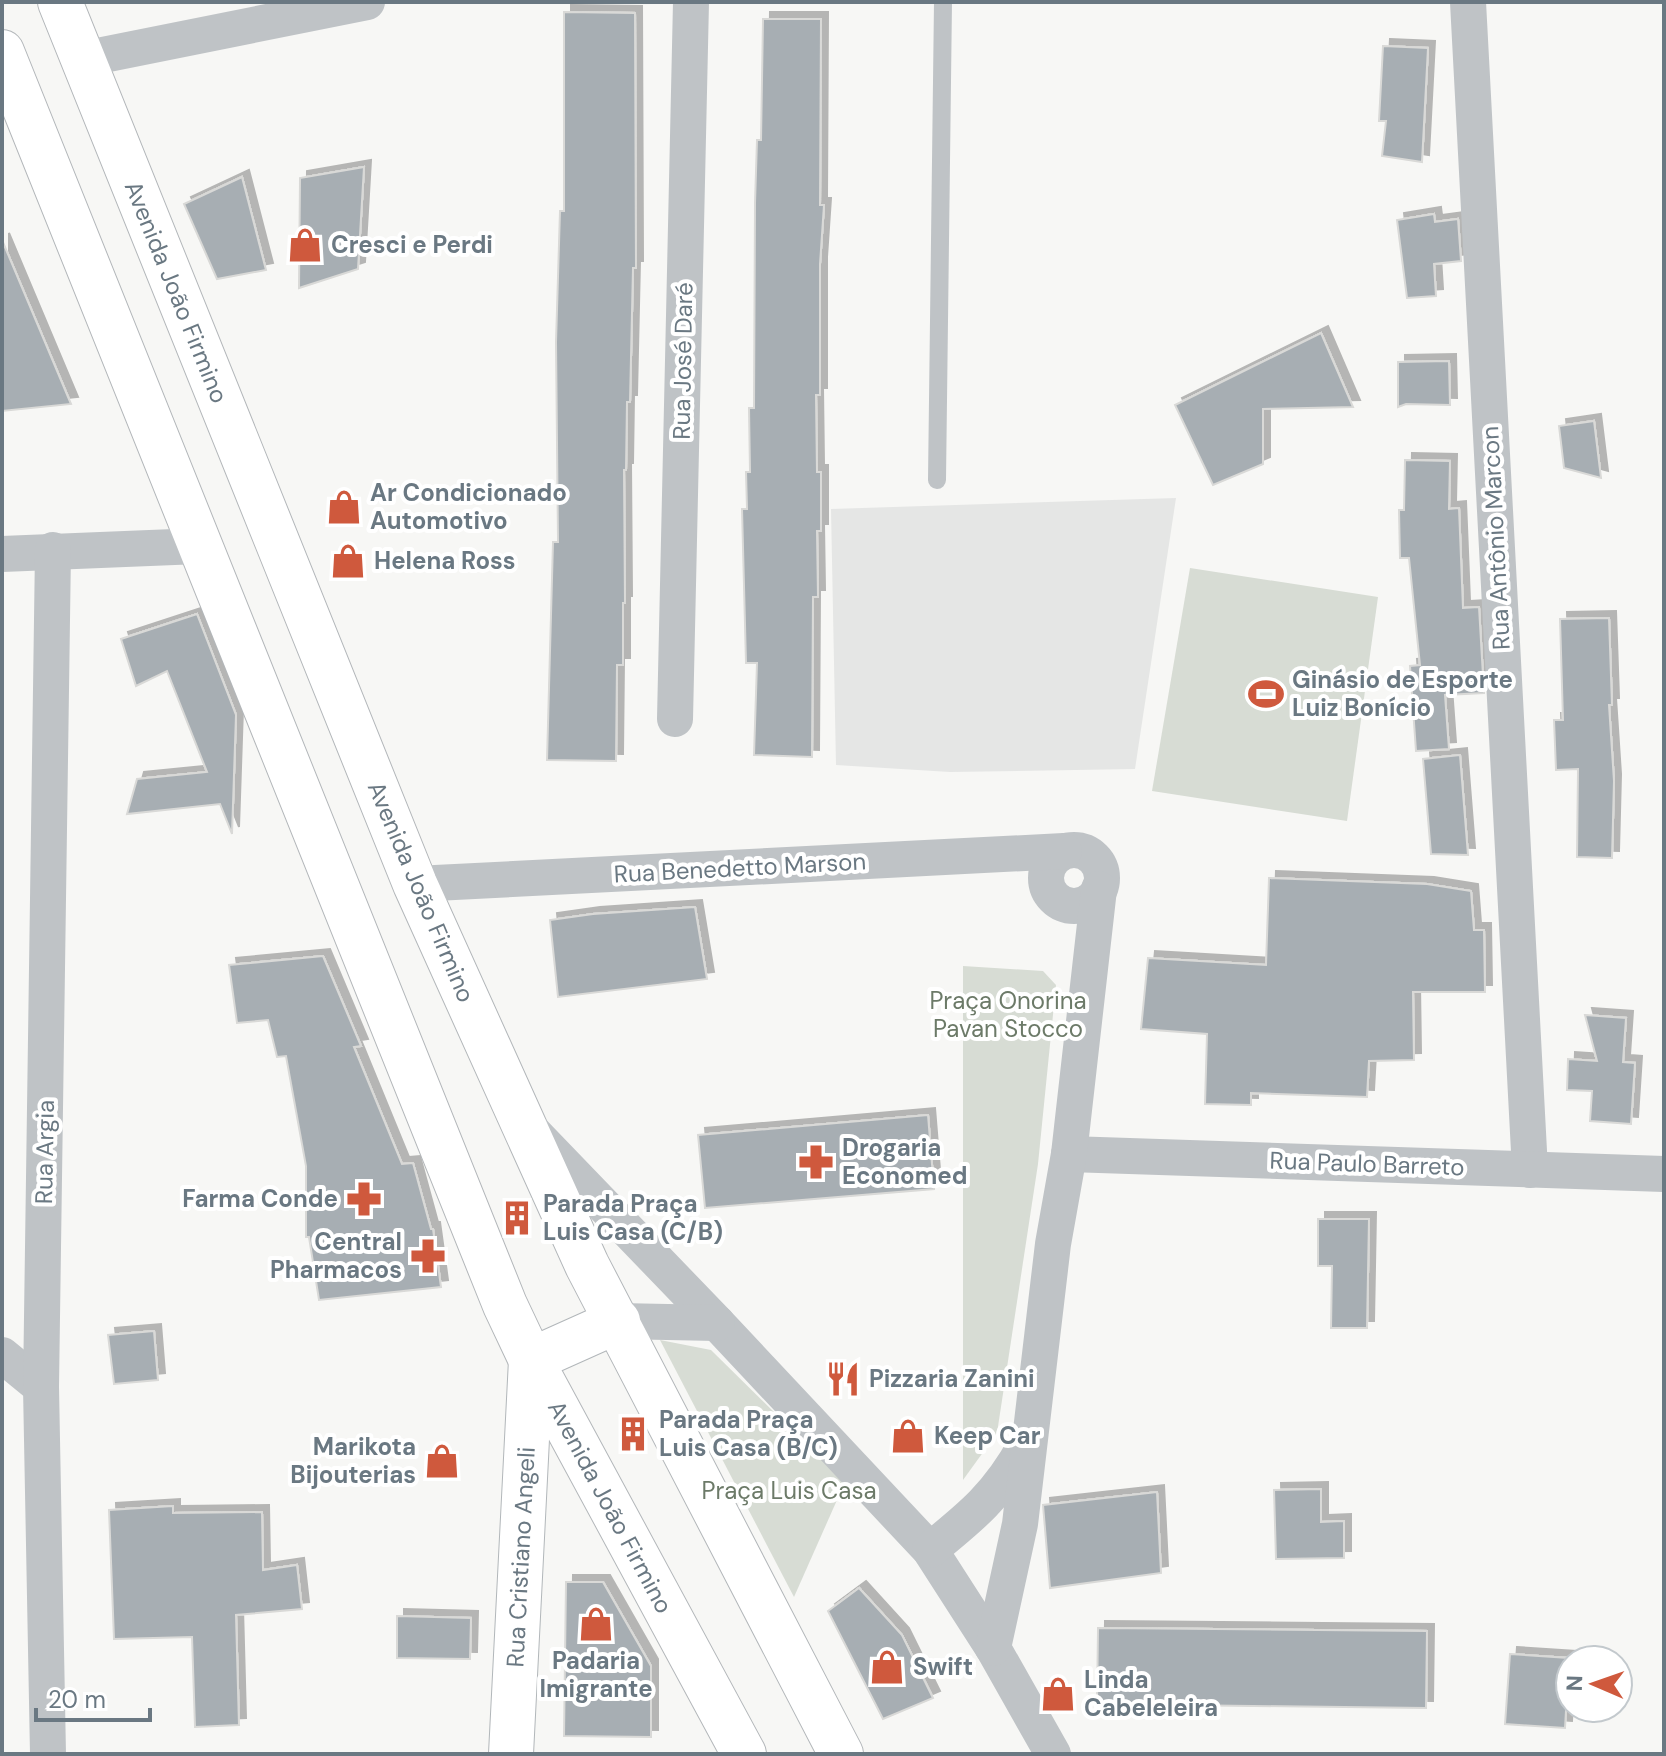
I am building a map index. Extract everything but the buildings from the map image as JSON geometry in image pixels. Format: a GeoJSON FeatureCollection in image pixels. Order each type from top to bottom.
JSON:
{"type":"FeatureCollection","features":[{"type":"Feature","properties":{"kind":"main road","name":"Avenida João Firmino"},"geometry":{"type":"LineString","coordinates":[[60,2],[415,884],[587,1265],[841,1754]]}},
{"type":"Feature","properties":{"kind":"main road","name":"Avenida João Firmino"},"geometry":{"type":"LineString","coordinates":[[2,52],[505,1305],[531,1360],[744,1754]]}},
{"type":"Feature","properties":{"kind":"main road"},"geometry":{"type":"LineString","coordinates":[[531,1360],[618,1321]]}},
{"type":"Feature","properties":{"kind":"main road","name":"Rua Cristiano Angeli"},"geometry":{"type":"LineString","coordinates":[[511,1754],[531,1360]]}},
{"type":"Feature","properties":{"kind":"street"},"geometry":{"type":"LineString","coordinates":[[83,59],[367,2]]}},
{"type":"Feature","properties":{"kind":"street","name":"Rua José Daré"},"geometry":{"type":"LineString","coordinates":[[675,719],[691,2]]}},
{"type":"Feature","properties":{"kind":"street","name":"Rua Antônio Marcon"},"geometry":{"type":"LineString","coordinates":[[1468,2],[1530,1170]]}},
{"type":"Feature","properties":{"kind":"street"},"geometry":{"type":"LineString","coordinates":[[2,554],[199,546]]}},
{"type":"Feature","properties":{"kind":"street","name":"Rua Argia"},"geometry":{"type":"LineString","coordinates":[[48,1754],[41,1387],[53,550]]}},
{"type":"Feature","properties":{"kind":"street","name":"Rua Benedetto Marson"},"geometry":{"type":"LineString","coordinates":[[415,884],[1083,851],[1098,862],[1101,871],[1069,1154]]}},
{"type":"Feature","properties":{"kind":"street"},"geometry":{"type":"LineString","coordinates":[[520,1118],[930,1550],[993,1648],[1053,1754]]}},
{"type":"Feature","properties":{"kind":"street"},"geometry":{"type":"LineString","coordinates":[[993,1648],[1020,1524],[1053,1244],[1069,1154]]}},
{"type":"Feature","properties":{"kind":"street","name":"Rua Paulo Barreto"},"geometry":{"type":"LineString","coordinates":[[1069,1154],[1664,1174]]}},
{"type":"Feature","properties":{"kind":"street"},"geometry":{"type":"LineString","coordinates":[[618,1321],[717,1323]]}},
{"type":"Feature","properties":{"kind":"street"},"geometry":{"type":"LineString","coordinates":[[2,1355],[41,1387]]}},
{"type":"Feature","properties":{"kind":"street"},"geometry":{"type":"LineString","coordinates":[[930,1550],[980,1509],[1010,1474],[1030,1437]]}},
{"type":"Feature","properties":{"kind":"lane"},"geometry":{"type":"LineString","coordinates":[[937,480],[943,2]]}},
{"type":"Feature","properties":{"kind":"shaded area"},"geometry":{"type":"Polygon","coordinates":[[[1176,498],[1135,769],[950,772],[836,765],[831,509],[1176,498]]]}},
{"type":"Feature","properties":{"kind":"green space","name":"Ginásio de Esporte Luiz Bonício"},"geometry":{"type":"Polygon","coordinates":[[[1190,568],[1378,597],[1347,821],[1152,791],[1190,568]]]}},
{"type":"Feature","properties":{"kind":"green space","name":"Praça Onorina Pavan Stocco"},"geometry":{"type":"Polygon","coordinates":[[[963,966],[1043,971],[1056,985],[1038,1164],[997,1433],[963,1480],[963,966]]]}},
{"type":"Feature","properties":{"kind":"green space","name":"Praça Luis Casa"},"geometry":{"type":"Polygon","coordinates":[[[660,1340],[711,1350],[845,1482],[794,1597],[660,1340]]]}},
{"type":"Feature","properties":{"kind":"place","name":"Cresci e Perdi"},"geometry":{"type":"Point","coordinates":[305,245]}},
{"type":"Feature","properties":{"kind":"place","name":"Ar Condicionado Automotivo"},"geometry":{"type":"Point","coordinates":[344,507]}},
{"type":"Feature","properties":{"kind":"place","name":"Helena Ross"},"geometry":{"type":"Point","coordinates":[348,561]}},
{"type":"Feature","properties":{"kind":"place","name":"Ginásio de Esporte Luiz Bonício"},"geometry":{"type":"Point","coordinates":[1266,694]}},
{"type":"Feature","properties":{"kind":"place","name":"Drogaria Economed"},"geometry":{"type":"Point","coordinates":[816,1162]}},
{"type":"Feature","properties":{"kind":"place","name":"Farma Conde"},"geometry":{"type":"Point","coordinates":[364,1199]}},
{"type":"Feature","properties":{"kind":"place","name":"Parada Praça Luis Casa (C/B)"},"geometry":{"type":"Point","coordinates":[517,1218]}},
{"type":"Feature","properties":{"kind":"place","name":"Central Pharmacos"},"geometry":{"type":"Point","coordinates":[428,1256]}},
{"type":"Feature","properties":{"kind":"place","name":"Pizzaria Zanini"},"geometry":{"type":"Point","coordinates":[843,1379]}},
{"type":"Feature","properties":{"kind":"place","name":"Parada Praça Luis Casa (B/C)"},"geometry":{"type":"Point","coordinates":[633,1434]}},
{"type":"Feature","properties":{"kind":"place","name":"Keep Car"},"geometry":{"type":"Point","coordinates":[908,1436]}},
{"type":"Feature","properties":{"kind":"place","name":"Marikota Bijouterias"},"geometry":{"type":"Point","coordinates":[442,1461]}},
{"type":"Feature","properties":{"kind":"place","name":"Padaria Imigrante"},"geometry":{"type":"Point","coordinates":[596,1624]}},
{"type":"Feature","properties":{"kind":"place","name":"Swift"},"geometry":{"type":"Point","coordinates":[887,1667]}},
{"type":"Feature","properties":{"kind":"place","name":"Linda Cabeleleira"},"geometry":{"type":"Point","coordinates":[1058,1694]}}]}
